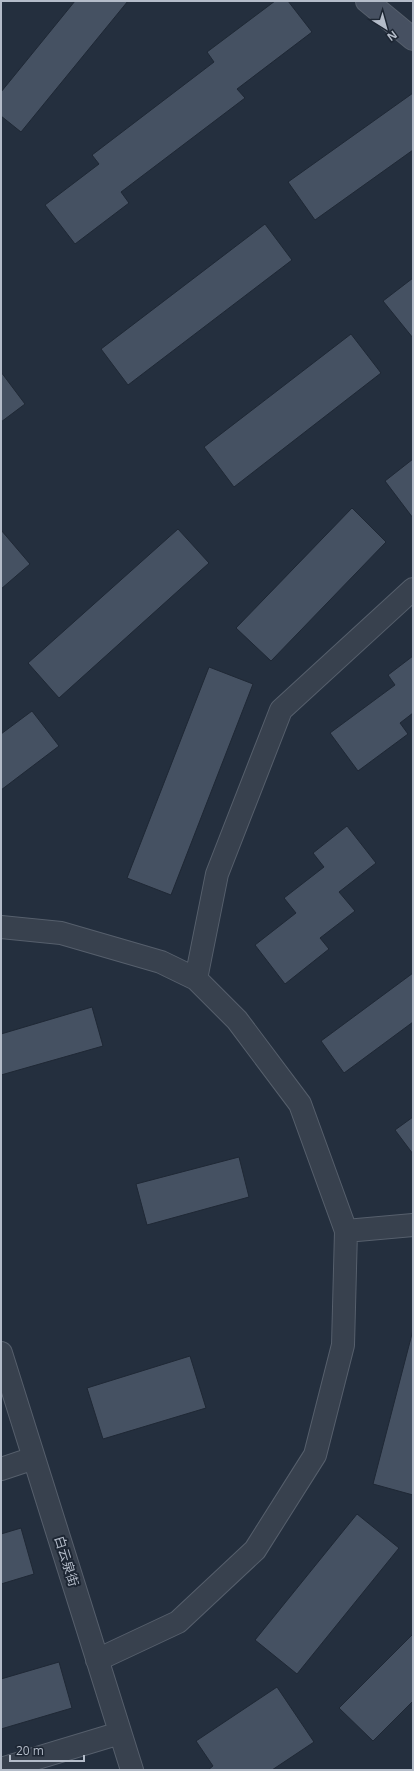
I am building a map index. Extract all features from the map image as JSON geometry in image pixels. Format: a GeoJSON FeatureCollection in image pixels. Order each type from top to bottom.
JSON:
{"type":"FeatureCollection","features":[{"type":"Feature","properties":{"kind":"street"},"geometry":{"type":"LineString","coordinates":[[366,1],[413,40]]}},
{"type":"Feature","properties":{"kind":"street"},"geometry":{"type":"LineString","coordinates":[[196,979],[217,874],[281,710],[413,589]]}},
{"type":"Feature","properties":{"kind":"street"},"geometry":{"type":"LineString","coordinates":[[1,927],[62,933],[161,962],[196,979],[237,1020],[300,1104],[346,1231],[343,1345],[315,1454],[255,1550],[178,1622],[97,1660]]}},
{"type":"Feature","properties":{"kind":"street"},"geometry":{"type":"LineString","coordinates":[[346,1231],[413,1225]]}},
{"type":"Feature","properties":{"kind":"street","name":"白云泉街"},"geometry":{"type":"LineString","coordinates":[[1,1353],[132,1770]]}},
{"type":"Feature","properties":{"kind":"street"},"geometry":{"type":"LineString","coordinates":[[1,1469],[34,1458]]}},
{"type":"Feature","properties":{"kind":"street"},"geometry":{"type":"LineString","coordinates":[[1,1769],[120,1732]]}},
{"type":"Feature","properties":{"kind":"building"},"geometry":{"type":"Polygon","coordinates":[[[75,1],[128,1],[21,132],[1,116],[1,92],[75,1]]]}},
{"type":"Feature","properties":{"kind":"building"},"geometry":{"type":"Polygon","coordinates":[[[275,1],[288,1],[312,32],[237,89],[245,98],[121,192],[129,203],[75,244],[45,205],[99,164],[92,155],[214,62],[207,52],[275,1]]]}},
{"type":"Feature","properties":{"kind":"building"},"geometry":{"type":"Polygon","coordinates":[[[413,93],[413,150],[315,220],[288,182],[413,93]]]}},
{"type":"Feature","properties":{"kind":"building"},"geometry":{"type":"Polygon","coordinates":[[[265,224],[292,260],[128,385],[101,349],[265,224]]]}},
{"type":"Feature","properties":{"kind":"building"},"geometry":{"type":"Polygon","coordinates":[[[413,278],[413,338],[383,301],[413,278]]]}},
{"type":"Feature","properties":{"kind":"building"},"geometry":{"type":"Polygon","coordinates":[[[351,334],[381,373],[234,487],[204,447],[351,334]]]}},
{"type":"Feature","properties":{"kind":"building"},"geometry":{"type":"Polygon","coordinates":[[[1,372],[25,404],[1,422],[1,372]]]}},
{"type":"Feature","properties":{"kind":"building"},"geometry":{"type":"Polygon","coordinates":[[[413,459],[413,518],[385,481],[413,459]]]}},
{"type":"Feature","properties":{"kind":"building"},"geometry":{"type":"Polygon","coordinates":[[[352,508],[386,542],[271,661],[236,628],[352,508]]]}},
{"type":"Feature","properties":{"kind":"building"},"geometry":{"type":"Polygon","coordinates":[[[178,529],[209,563],[59,698],[28,663],[178,529]]]}},
{"type":"Feature","properties":{"kind":"building"},"geometry":{"type":"Polygon","coordinates":[[[1,530],[30,564],[1,589],[1,530]]]}},
{"type":"Feature","properties":{"kind":"building"},"geometry":{"type":"Polygon","coordinates":[[[413,656],[413,713],[400,723],[408,734],[358,771],[330,733],[395,685],[388,675],[413,656]]]}},
{"type":"Feature","properties":{"kind":"building"},"geometry":{"type":"Polygon","coordinates":[[[209,667],[253,684],[171,895],[127,878],[209,667]]]}},
{"type":"Feature","properties":{"kind":"building"},"geometry":{"type":"Polygon","coordinates":[[[32,711],[59,746],[1,790],[1,734],[32,711]]]}},
{"type":"Feature","properties":{"kind":"building"},"geometry":{"type":"Polygon","coordinates":[[[347,826],[376,863],[339,892],[355,911],[320,938],[329,949],[285,984],[255,945],[296,913],[284,898],[324,867],[313,853],[347,826]]]}},
{"type":"Feature","properties":{"kind":"building"},"geometry":{"type":"Polygon","coordinates":[[[413,973],[413,1022],[344,1073],[321,1041],[413,973]]]}},
{"type":"Feature","properties":{"kind":"building"},"geometry":{"type":"Polygon","coordinates":[[[92,1007],[103,1046],[1,1075],[1,1034],[92,1007]]]}},
{"type":"Feature","properties":{"kind":"building"},"geometry":{"type":"Polygon","coordinates":[[[413,1117],[413,1154],[395,1130],[413,1117]]]}},
{"type":"Feature","properties":{"kind":"building"},"geometry":{"type":"Polygon","coordinates":[[[239,1157],[249,1197],[147,1225],[136,1184],[239,1157]]]}},
{"type":"Feature","properties":{"kind":"building"},"geometry":{"type":"Polygon","coordinates":[[[413,1330],[413,1495],[373,1484],[413,1330]]]}},
{"type":"Feature","properties":{"kind":"building"},"geometry":{"type":"Polygon","coordinates":[[[190,1356],[206,1408],[103,1439],[87,1388],[190,1356]]]}},
{"type":"Feature","properties":{"kind":"building"},"geometry":{"type":"Polygon","coordinates":[[[357,1514],[399,1548],[297,1674],[255,1640],[357,1514]]]}},
{"type":"Feature","properties":{"kind":"building"},"geometry":{"type":"Polygon","coordinates":[[[21,1528],[34,1574],[1,1584],[1,1534],[21,1528]]]}},
{"type":"Feature","properties":{"kind":"building"},"geometry":{"type":"Polygon","coordinates":[[[413,1634],[413,1701],[373,1741],[339,1708],[413,1634]]]}},
{"type":"Feature","properties":{"kind":"building"},"geometry":{"type":"Polygon","coordinates":[[[59,1662],[72,1708],[1,1729],[1,1679],[59,1662]]]}},
{"type":"Feature","properties":{"kind":"building"},"geometry":{"type":"Polygon","coordinates":[[[277,1687],[314,1742],[272,1770],[208,1770],[213,1766],[196,1741],[277,1687]]]}}]}
